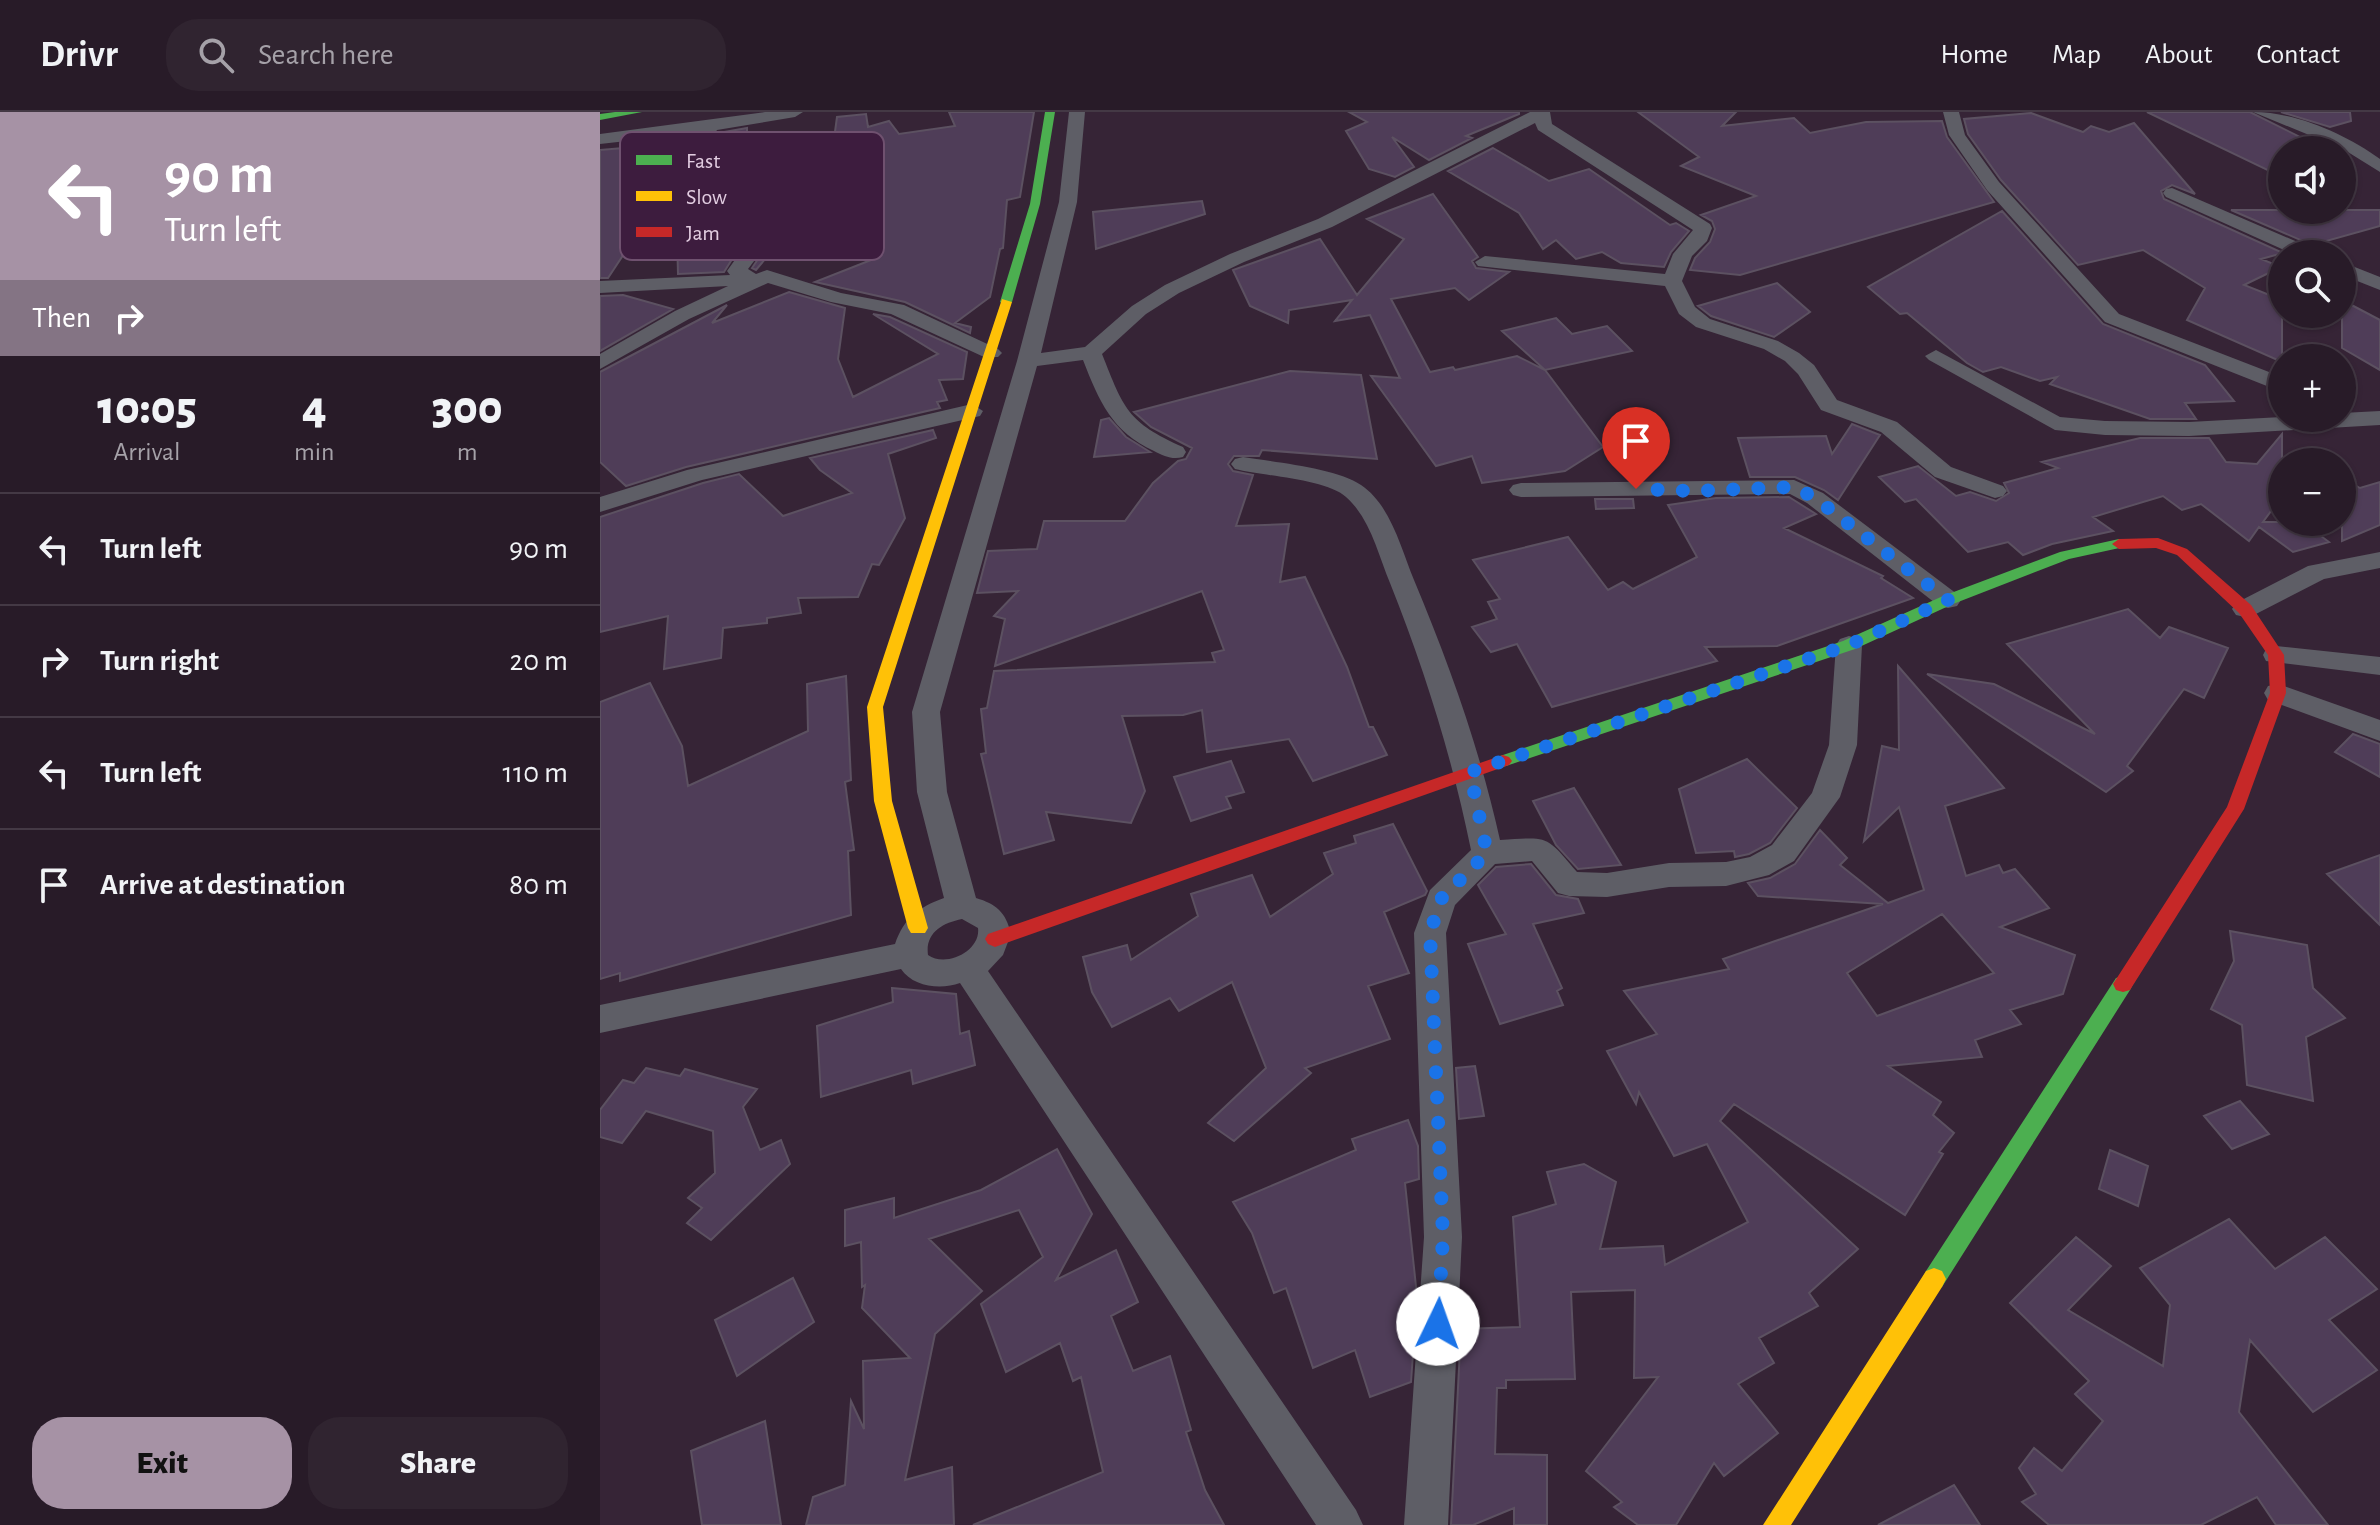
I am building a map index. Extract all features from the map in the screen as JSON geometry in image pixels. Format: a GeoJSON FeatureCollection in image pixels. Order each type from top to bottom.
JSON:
{"type":"FeatureCollection","features":[{"type":"Feature","properties":{"kind":"street"},"geometry":{"type":"LineString","coordinates":[[600,117],[637,112]]}},
{"type":"Feature","properties":{"kind":"street"},"geometry":{"type":"LineString","coordinates":[[660,132],[795,112]]}},
{"type":"Feature","properties":{"kind":"street"},"geometry":{"type":"LineString","coordinates":[[600,1019],[914,941],[938,913],[962,907],[978,909],[989,916],[995,926],[995,939],[989,952],[968,968],[943,974],[927,972],[915,965],[914,941],[883,801],[875,707],[991,353],[1035,204],[1050,112]]}},
{"type":"Feature","properties":{"kind":"street"},"geometry":{"type":"LineString","coordinates":[[962,907],[932,792],[926,712],[1028,361],[1068,202],[1077,112]]}},
{"type":"Feature","properties":{"kind":"street"},"geometry":{"type":"LineString","coordinates":[[1951,112],[1957,135],[1993,186],[2112,318],[2268,379]]}},
{"type":"Feature","properties":{"kind":"street"},"geometry":{"type":"LineString","coordinates":[[2261,112],[2349,145],[2380,167]]}},
{"type":"Feature","properties":{"kind":"street"},"geometry":{"type":"LineString","coordinates":[[1028,361],[1091,353],[1139,310],[1172,289],[1237,258],[1325,223],[1541,113],[1544,126],[1703,228],[1700,237],[1683,254],[1672,281],[1686,310],[1703,323],[1771,345],[1792,357],[1806,370],[1829,405],[1889,427],[1943,472],[1995,491]]}},
{"type":"Feature","properties":{"kind":"street"},"geometry":{"type":"LineString","coordinates":[[707,132],[711,126]]}},
{"type":"Feature","properties":{"kind":"street"},"geometry":{"type":"LineString","coordinates":[[600,139],[620,137]]}},
{"type":"Feature","properties":{"kind":"street"},"geometry":{"type":"LineString","coordinates":[[2172,193],[2278,240]]}},
{"type":"Feature","properties":{"kind":"street"},"geometry":{"type":"LineString","coordinates":[[1325,223],[1348,238]]}},
{"type":"Feature","properties":{"kind":"street"},"geometry":{"type":"LineString","coordinates":[[745,260],[737,271],[753,280]]}},
{"type":"Feature","properties":{"kind":"street"},"geometry":{"type":"LineString","coordinates":[[1485,262],[1672,281]]}},
{"type":"Feature","properties":{"kind":"street"},"geometry":{"type":"LineString","coordinates":[[2356,274],[2380,284]]}},
{"type":"Feature","properties":{"kind":"street"},"geometry":{"type":"LineString","coordinates":[[600,363],[682,315],[767,276],[838,298],[897,309],[991,353]]}},
{"type":"Feature","properties":{"kind":"street"},"geometry":{"type":"LineString","coordinates":[[600,287],[753,280]]}},
{"type":"Feature","properties":{"kind":"street"},"geometry":{"type":"LineString","coordinates":[[1091,353],[1117,418],[1141,437],[1175,452]]}},
{"type":"Feature","properties":{"kind":"street"},"geometry":{"type":"LineString","coordinates":[[1936,356],[2055,423],[2105,428],[2189,429],[2375,419]]}},
{"type":"Feature","properties":{"kind":"street"},"geometry":{"type":"LineString","coordinates":[[600,505],[695,475],[972,411]]}},
{"type":"Feature","properties":{"kind":"street"},"geometry":{"type":"LineString","coordinates":[[2356,413],[2375,419]]}},
{"type":"Feature","properties":{"kind":"street"},"geometry":{"type":"LineString","coordinates":[[1243,464],[1317,477],[1353,490],[1376,517],[1440,675],[1470,772],[1487,853]]}},
{"type":"Feature","properties":{"kind":"street"},"geometry":{"type":"LineString","coordinates":[[1521,490],[1794,487],[1815,498],[1948,600]]}},
{"type":"Feature","properties":{"kind":"street"},"geometry":{"type":"LineString","coordinates":[[995,939],[1470,772],[1849,645],[1948,600],[2065,555],[2129,542],[2158,543],[2182,552],[2245,609],[2276,655],[2278,693],[2235,809],[1776,1525]]}},
{"type":"Feature","properties":{"kind":"street"},"geometry":{"type":"LineString","coordinates":[[2245,609],[2317,572],[2380,560]]}},
{"type":"Feature","properties":{"kind":"street"},"geometry":{"type":"LineString","coordinates":[[1426,1525],[1443,1237],[1430,933],[1441,899],[1487,853],[1540,849],[1569,884],[1607,885],[1669,875],[1726,874],[1758,867],[1783,853],[1825,797],[1843,745],[1849,645]]}},
{"type":"Feature","properties":{"kind":"street"},"geometry":{"type":"LineString","coordinates":[[2276,655],[2380,666]]}},
{"type":"Feature","properties":{"kind":"street"},"geometry":{"type":"LineString","coordinates":[[2278,693],[2380,731]]}},
{"type":"Feature","properties":{"kind":"street"},"geometry":{"type":"LineString","coordinates":[[968,968],[1341,1525]]}},
{"type":"Feature","properties":{"kind":"building"},"geometry":{"type":"Polygon","coordinates":[[[949,112],[1034,112],[1020,197],[1007,200],[1003,248],[1000,249],[990,297],[955,323],[971,327],[970,333],[905,302],[815,282],[871,260],[884,260],[884,132],[835,132],[837,117],[866,114],[868,127],[889,121],[899,134],[955,126],[949,112]]]}},
{"type":"Feature","properties":{"kind":"building"},"geometry":{"type":"Polygon","coordinates":[[[1349,112],[1519,114],[1466,136],[1472,138],[1429,160],[1392,137],[1414,167],[1395,177],[1369,169],[1346,131],[1367,122],[1349,112]]]}},
{"type":"Feature","properties":{"kind":"building"},"geometry":{"type":"Polygon","coordinates":[[[1638,112],[1736,112],[1722,126],[1794,118],[1810,133],[1866,122],[1942,121],[1947,137],[1994,202],[1740,275],[1690,270],[1695,258],[1710,242],[1715,229],[1712,221],[1701,215],[1756,196],[1681,166],[1699,157],[1638,112]]]}},
{"type":"Feature","properties":{"kind":"building"},"geometry":{"type":"Polygon","coordinates":[[[2147,112],[2250,112],[2298,136],[2268,136],[2268,170],[2147,112]]]}},
{"type":"Feature","properties":{"kind":"building"},"geometry":{"type":"Polygon","coordinates":[[[2281,112],[2350,112],[2351,121],[2330,127],[2281,112]]]}},
{"type":"Feature","properties":{"kind":"building"},"geometry":{"type":"Polygon","coordinates":[[[2031,113],[2083,132],[2091,126],[2109,132],[2134,123],[2195,194],[2172,185],[2161,191],[2164,199],[2268,246],[2268,257],[2261,259],[2268,262],[2268,273],[2244,285],[2268,294],[2268,328],[2282,328],[2282,344],[2268,344],[2268,356],[2187,320],[2205,288],[2143,250],[2078,265],[2001,180],[1968,134],[1964,119],[2031,113]]]}},
{"type":"Feature","properties":{"kind":"building"},"geometry":{"type":"Polygon","coordinates":[[[747,128],[747,132],[725,132],[747,128]]]}},
{"type":"Feature","properties":{"kind":"building"},"geometry":{"type":"Polygon","coordinates":[[[620,148],[620,260],[608,278],[600,278],[600,150],[620,148]]]}},
{"type":"Feature","properties":{"kind":"building"},"geometry":{"type":"Polygon","coordinates":[[[1493,148],[1549,181],[1589,169],[1670,225],[1676,223],[1689,231],[1671,252],[1664,267],[1621,263],[1602,252],[1576,259],[1556,240],[1543,249],[1519,213],[1448,171],[1493,148]]]}},
{"type":"Feature","properties":{"kind":"building"},"geometry":{"type":"Polygon","coordinates":[[[1433,194],[1478,257],[1472,261],[1476,268],[1509,272],[1469,300],[1455,288],[1391,299],[1430,372],[1453,367],[1455,370],[1517,356],[1545,370],[1603,447],[1565,471],[1482,483],[1472,456],[1436,466],[1371,376],[1400,378],[1370,315],[1335,321],[1352,300],[1289,310],[1288,323],[1250,306],[1233,270],[1320,239],[1357,295],[1404,239],[1367,219],[1433,194]]]}},
{"type":"Feature","properties":{"kind":"building"},"geometry":{"type":"Polygon","coordinates":[[[1202,201],[1205,214],[1096,249],[1093,212],[1202,201]]]}},
{"type":"Feature","properties":{"kind":"building"},"geometry":{"type":"Polygon","coordinates":[[[2231,210],[2268,210],[2268,224],[2356,224],[2356,210],[2380,210],[2380,226],[2330,240],[2300,240],[2231,210]]]}},
{"type":"Feature","properties":{"kind":"building"},"geometry":{"type":"Polygon","coordinates":[[[2002,211],[2103,324],[2205,365],[2234,401],[2185,403],[2196,419],[2150,419],[2050,384],[2057,377],[2040,381],[2001,367],[1983,372],[1967,363],[1907,313],[1900,314],[1868,287],[2002,211]]]}},
{"type":"Feature","properties":{"kind":"building"},"geometry":{"type":"Polygon","coordinates":[[[678,260],[732,260],[724,272],[678,274],[678,260]]]}},
{"type":"Feature","properties":{"kind":"building"},"geometry":{"type":"Polygon","coordinates":[[[757,260],[764,260],[756,270],[752,268],[757,260]]]}},
{"type":"Feature","properties":{"kind":"building"},"geometry":{"type":"Polygon","coordinates":[[[1777,283],[1810,312],[1774,337],[1711,316],[1698,306],[1777,283]]]}},
{"type":"Feature","properties":{"kind":"building"},"geometry":{"type":"Polygon","coordinates":[[[789,292],[845,308],[838,359],[853,397],[938,354],[873,314],[890,317],[967,352],[963,379],[939,380],[947,400],[937,402],[940,408],[686,467],[626,486],[600,462],[600,372],[727,305],[712,323],[789,292]]]}},
{"type":"Feature","properties":{"kind":"building"},"geometry":{"type":"Polygon","coordinates":[[[623,295],[673,309],[600,351],[600,296],[623,295]]]}},
{"type":"Feature","properties":{"kind":"building"},"geometry":{"type":"Polygon","coordinates":[[[2356,307],[2380,320],[2380,370],[2356,356],[2356,344],[2342,344],[2342,328],[2356,328],[2356,307]]]}},
{"type":"Feature","properties":{"kind":"building"},"geometry":{"type":"Polygon","coordinates":[[[1556,318],[1572,334],[1607,326],[1632,351],[1545,370],[1502,331],[1556,318]]]}},
{"type":"Feature","properties":{"kind":"building"},"geometry":{"type":"Polygon","coordinates":[[[1290,371],[1361,375],[1377,459],[1262,450],[1259,456],[1234,456],[1228,464],[1233,471],[1253,475],[1236,526],[1289,524],[1280,582],[1305,577],[1347,667],[1369,727],[1373,727],[1387,755],[1313,781],[1289,739],[1207,752],[1202,710],[1183,715],[1122,716],[1145,791],[1131,823],[1046,812],[1054,840],[1004,854],[981,754],[986,753],[981,709],[987,708],[994,671],[1215,662],[1212,653],[1224,650],[1202,591],[995,666],[1005,619],[994,616],[1018,591],[977,593],[988,551],[1037,549],[1044,521],[1125,521],[1153,483],[1178,461],[1186,459],[1192,448],[1151,427],[1134,412],[1290,371]]]}},
{"type":"Feature","properties":{"kind":"building"},"geometry":{"type":"Polygon","coordinates":[[[1109,418],[1126,437],[1150,452],[1094,457],[1101,420],[1109,418]]]}},
{"type":"Feature","properties":{"kind":"building"},"geometry":{"type":"Polygon","coordinates":[[[1852,424],[1880,435],[1838,500],[1795,477],[1750,477],[1738,438],[1826,436],[1832,454],[1852,424]]]}},
{"type":"Feature","properties":{"kind":"building"},"geometry":{"type":"Polygon","coordinates":[[[933,430],[936,438],[888,454],[905,518],[879,565],[872,564],[858,597],[798,598],[801,613],[767,618],[767,623],[723,628],[721,658],[664,669],[668,616],[600,632],[600,517],[739,474],[783,516],[852,493],[820,470],[810,458],[933,430]]]}},
{"type":"Feature","properties":{"kind":"building"},"geometry":{"type":"Polygon","coordinates":[[[2282,434],[2282,448],[2270,448],[2282,434]]]}},
{"type":"Feature","properties":{"kind":"building"},"geometry":{"type":"Polygon","coordinates":[[[2140,438],[2209,438],[2226,462],[2257,464],[2268,451],[2268,515],[2263,522],[2268,522],[2268,534],[2259,527],[2249,541],[2201,504],[2182,510],[2163,496],[2093,517],[2113,531],[2052,544],[2023,555],[2008,542],[1968,552],[1916,499],[1905,502],[1879,477],[1918,466],[1956,496],[1970,492],[1996,501],[2009,493],[2004,483],[2058,468],[2042,462],[2140,438]]]}},
{"type":"Feature","properties":{"kind":"building"},"geometry":{"type":"Polygon","coordinates":[[[2380,482],[2380,525],[2356,535],[2356,486],[2360,488],[2380,482]]]}},
{"type":"Feature","properties":{"kind":"building"},"geometry":{"type":"Polygon","coordinates":[[[1789,497],[1816,514],[1784,528],[1883,576],[1881,578],[1913,598],[1777,646],[1705,647],[1717,661],[1552,707],[1517,644],[1491,652],[1472,627],[1497,619],[1488,602],[1500,599],[1473,560],[1568,537],[1608,590],[1623,582],[1633,589],[1697,557],[1668,505],[1716,498],[1789,497]]]}},
{"type":"Feature","properties":{"kind":"building"},"geometry":{"type":"Polygon","coordinates":[[[1595,499],[1633,499],[1634,508],[1596,509],[1595,499]]]}},
{"type":"Feature","properties":{"kind":"building"},"geometry":{"type":"Polygon","coordinates":[[[2271,536],[2321,536],[2329,542],[2293,552],[2271,536]]]}},
{"type":"Feature","properties":{"kind":"building"},"geometry":{"type":"Polygon","coordinates":[[[2128,609],[2160,638],[2169,627],[2228,648],[2204,698],[2184,689],[2127,766],[2133,771],[2106,792],[1927,674],[1994,684],[2095,734],[2007,644],[2128,609]]]}},
{"type":"Feature","properties":{"kind":"building"},"geometry":{"type":"Polygon","coordinates":[[[1898,666],[2004,788],[1945,806],[1966,876],[1999,865],[2003,873],[2015,869],[2049,908],[2000,927],[2075,955],[2063,994],[2010,1010],[2021,1024],[1975,1040],[1982,1057],[1888,1066],[1941,1102],[1933,1115],[1954,1133],[1939,1152],[1943,1154],[1905,1215],[1734,1104],[1720,1121],[1858,1249],[1809,1293],[1818,1306],[1759,1338],[1774,1363],[1738,1384],[1778,1433],[1724,1476],[1714,1463],[1676,1525],[1638,1525],[1614,1507],[1622,1502],[1586,1471],[1658,1377],[1634,1378],[1635,1290],[1571,1292],[1575,1379],[1506,1380],[1506,1388],[1497,1388],[1495,1454],[1547,1455],[1547,1525],[1514,1525],[1514,1508],[1473,1525],[1451,1525],[1461,1329],[1520,1327],[1513,1217],[1556,1204],[1547,1172],[1584,1164],[1616,1182],[1600,1249],[1663,1246],[1665,1265],[1748,1222],[1707,1144],[1674,1156],[1639,1092],[1636,1104],[1607,1051],[1657,1034],[1624,991],[1729,969],[1723,959],[1883,904],[1758,896],[1748,883],[1770,878],[1795,864],[1820,830],[1847,858],[1840,865],[1888,903],[1924,890],[1899,807],[1864,841],[1882,746],[1899,750],[1898,666]],[[1942,914],[1847,973],[1877,1016],[1994,973],[1942,914]]]}},
{"type":"Feature","properties":{"kind":"building"},"geometry":{"type":"Polygon","coordinates":[[[846,676],[851,780],[845,782],[854,850],[848,851],[851,915],[620,981],[620,973],[600,979],[600,702],[650,683],[682,746],[688,786],[808,731],[807,684],[846,676]]]}},
{"type":"Feature","properties":{"kind":"building"},"geometry":{"type":"Polygon","coordinates":[[[2353,734],[2380,744],[2380,777],[2335,752],[2353,734]]]}},
{"type":"Feature","properties":{"kind":"building"},"geometry":{"type":"Polygon","coordinates":[[[1747,759],[1797,808],[1770,843],[1749,854],[1735,857],[1734,851],[1696,853],[1679,789],[1747,759]]]}},
{"type":"Feature","properties":{"kind":"building"},"geometry":{"type":"Polygon","coordinates":[[[1231,761],[1244,792],[1226,797],[1231,808],[1191,821],[1174,777],[1231,761]]]}},
{"type":"Feature","properties":{"kind":"building"},"geometry":{"type":"Polygon","coordinates":[[[1574,788],[1621,865],[1578,869],[1556,845],[1533,801],[1574,788]]]}},
{"type":"Feature","properties":{"kind":"building"},"geometry":{"type":"Polygon","coordinates":[[[1393,824],[1427,891],[1425,895],[1384,912],[1409,973],[1368,986],[1390,1039],[1305,1068],[1311,1073],[1234,1141],[1208,1123],[1266,1068],[1232,982],[1179,1011],[1170,998],[1112,1027],[1092,992],[1083,957],[1127,945],[1131,960],[1198,916],[1191,894],[1252,875],[1270,917],[1333,874],[1324,853],[1356,843],[1354,836],[1393,824]]]}},
{"type":"Feature","properties":{"kind":"building"},"geometry":{"type":"Polygon","coordinates":[[[2380,855],[2380,925],[2327,874],[2380,855]]]}},
{"type":"Feature","properties":{"kind":"building"},"geometry":{"type":"Polygon","coordinates":[[[1531,864],[1556,895],[1578,899],[1584,913],[1533,924],[1562,988],[1557,991],[1563,1005],[1500,1024],[1468,944],[1506,934],[1478,885],[1496,867],[1531,864]]]}},
{"type":"Feature","properties":{"kind":"building"},"geometry":{"type":"Polygon","coordinates":[[[2230,931],[2307,945],[2313,988],[2345,1018],[2306,1037],[2313,1101],[2247,1085],[2242,1025],[2211,1009],[2234,961],[2230,931]]]}},
{"type":"Feature","properties":{"kind":"building"},"geometry":{"type":"Polygon","coordinates":[[[892,988],[956,994],[960,1034],[969,1031],[975,1065],[913,1084],[911,1070],[821,1097],[817,1026],[893,1002],[892,988]]]}},
{"type":"Feature","properties":{"kind":"building"},"geometry":{"type":"Polygon","coordinates":[[[1475,1066],[1484,1116],[1459,1119],[1456,1068],[1475,1066]]]}},
{"type":"Feature","properties":{"kind":"building"},"geometry":{"type":"Polygon","coordinates":[[[646,1068],[680,1076],[685,1069],[757,1089],[743,1107],[760,1150],[781,1140],[790,1164],[711,1240],[687,1223],[702,1208],[688,1198],[715,1173],[713,1131],[646,1111],[622,1143],[600,1137],[600,1110],[623,1080],[634,1083],[646,1068]]]}},
{"type":"Feature","properties":{"kind":"building"},"geometry":{"type":"Polygon","coordinates":[[[2240,1101],[2269,1134],[2232,1149],[2204,1116],[2240,1101]]]}},
{"type":"Feature","properties":{"kind":"building"},"geometry":{"type":"Polygon","coordinates":[[[1408,1120],[1418,1146],[1419,1179],[1405,1183],[1417,1296],[1411,1382],[1370,1397],[1355,1350],[1313,1368],[1286,1288],[1274,1293],[1252,1233],[1233,1202],[1356,1150],[1352,1139],[1408,1120]]]}},
{"type":"Feature","properties":{"kind":"building"},"geometry":{"type":"Polygon","coordinates":[[[1057,1149],[1092,1214],[1056,1280],[1116,1250],[1138,1302],[1111,1316],[1133,1371],[1170,1356],[1191,1430],[1186,1432],[1205,1490],[1224,1525],[973,1525],[1103,1472],[1081,1377],[1073,1381],[1060,1343],[1006,1372],[981,1304],[1043,1257],[1019,1210],[929,1239],[982,1291],[935,1334],[905,1480],[952,1467],[954,1525],[806,1525],[813,1497],[845,1485],[851,1401],[864,1429],[863,1361],[910,1358],[862,1308],[865,1285],[862,1287],[861,1242],[845,1246],[845,1210],[894,1198],[894,1218],[981,1190],[1057,1149]]]}},
{"type":"Feature","properties":{"kind":"building"},"geometry":{"type":"Polygon","coordinates":[[[2110,1150],[2148,1166],[2138,1206],[2099,1189],[2110,1150]]]}},
{"type":"Feature","properties":{"kind":"building"},"geometry":{"type":"Polygon","coordinates":[[[2229,1219],[2275,1269],[2325,1237],[2377,1289],[2329,1320],[2377,1370],[2313,1412],[2250,1340],[2239,1412],[2328,1525],[2276,1525],[2257,1497],[2201,1525],[2049,1525],[2022,1502],[2036,1494],[2019,1468],[2034,1448],[2062,1471],[2103,1421],[2075,1394],[2089,1381],[2010,1303],[2076,1237],[2111,1266],[2068,1310],[2163,1366],[2170,1305],[2140,1268],[2229,1219]]]}},
{"type":"Feature","properties":{"kind":"building"},"geometry":{"type":"Polygon","coordinates":[[[793,1278],[814,1322],[737,1376],[715,1320],[793,1278]]]}},
{"type":"Feature","properties":{"kind":"building"},"geometry":{"type":"Polygon","coordinates":[[[765,1421],[781,1525],[702,1525],[691,1451],[765,1421]]]}},
{"type":"Feature","properties":{"kind":"building"},"geometry":{"type":"Polygon","coordinates":[[[1954,1485],[1980,1525],[1878,1525],[1954,1485]]]}},
{"type":"Feature","properties":{"kind":"traffic: fast"},"geometry":{"type":"LineString","coordinates":[[600,117],[637,112]]}},
{"type":"Feature","properties":{"kind":"traffic: fast"},"geometry":{"type":"LineString","coordinates":[[1006,302],[1035,204],[1050,112]]}},
{"type":"Feature","properties":{"kind":"traffic: fast"},"geometry":{"type":"LineString","coordinates":[[1503,761],[1849,645],[1948,600],[2065,555],[2119,544]]}},
{"type":"Feature","properties":{"kind":"traffic: fast"},"geometry":{"type":"LineString","coordinates":[[1934,1279],[2123,984]]}},
{"type":"Feature","properties":{"kind":"traffic: slow"},"geometry":{"type":"LineString","coordinates":[[918,928],[883,801],[875,707],[1006,302]]}},
{"type":"Feature","properties":{"kind":"traffic: slow"},"geometry":{"type":"LineString","coordinates":[[1776,1525],[1934,1279]]}},
{"type":"Feature","properties":{"kind":"traffic: jam"},"geometry":{"type":"LineString","coordinates":[[2119,544],[2158,543],[2182,552],[2245,609],[2276,655],[2278,693],[2235,809],[2123,984]]}},
{"type":"Feature","properties":{"kind":"traffic: jam"},"geometry":{"type":"LineString","coordinates":[[995,939],[1503,761]]}},
{"type":"Feature","properties":{"kind":"route"},"geometry":{"type":"LineString","coordinates":[[1438,1324],[1443,1237],[1430,933],[1441,899],[1487,853],[1470,772],[1849,645],[1948,600],[1815,498],[1794,487],[1693,491],[1636,489]]}}]}
